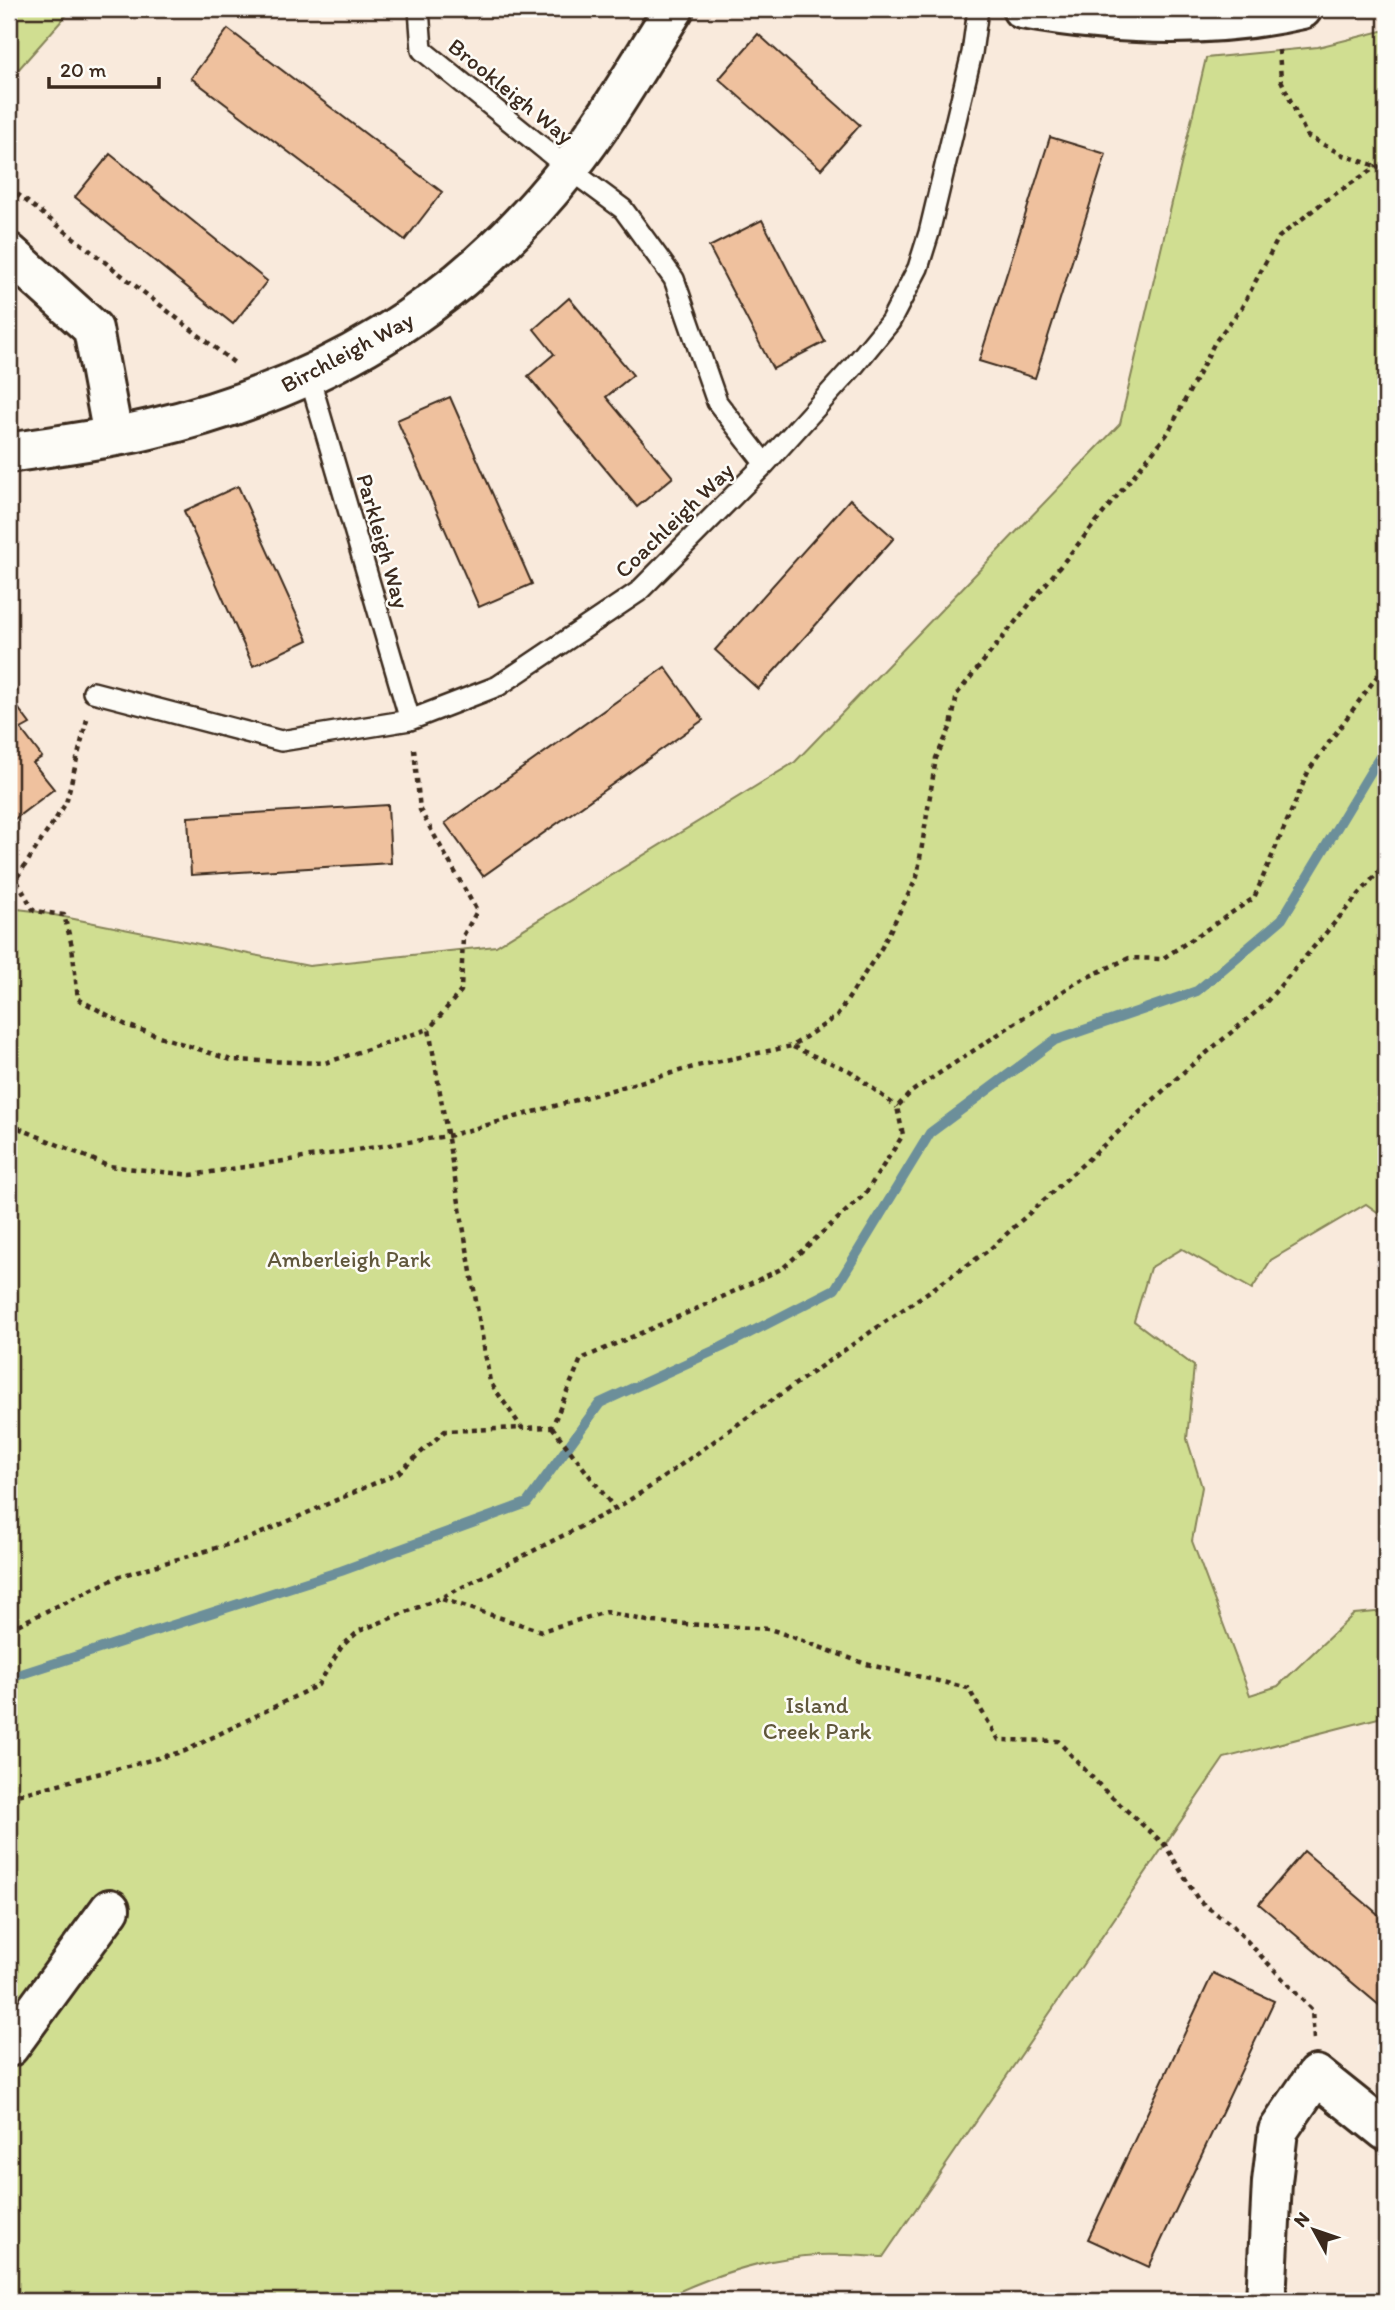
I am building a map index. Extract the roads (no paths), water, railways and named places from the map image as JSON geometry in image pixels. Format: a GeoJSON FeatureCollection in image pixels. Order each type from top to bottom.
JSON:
{"type":"FeatureCollection","features":[{"type":"Feature","properties":{"kind":"street","name":"Birchleigh Way"},"geometry":{"type":"LineString","coordinates":[[9,453],[149,430],[244,404],[309,376],[392,332],[430,305],[504,242],[569,169],[674,9]]}},
{"type":"Feature","properties":{"kind":"street"},"geometry":{"type":"LineString","coordinates":[[1022,9],[1068,17],[1140,23],[1212,21],[1303,9]]}},
{"type":"Feature","properties":{"kind":"street"},"geometry":{"type":"LineString","coordinates":[[9,253],[93,329],[113,436]]}},
{"type":"Feature","properties":{"kind":"street"},"geometry":{"type":"LineString","coordinates":[[9,2048],[110,1909]]}},
{"type":"Feature","properties":{"kind":"street"},"geometry":{"type":"LineString","coordinates":[[1266,2301],[1272,2182],[1278,2131],[1316,2075],[1386,2131]]}},
{"type":"Feature","properties":{"kind":"lane","name":"Brookleigh Way"},"geometry":{"type":"LineString","coordinates":[[419,9],[422,50],[569,169],[623,209],[674,279],[717,402],[765,464]]}},
{"type":"Feature","properties":{"kind":"lane","name":"Coachleigh Way"},"geometry":{"type":"LineString","coordinates":[[93,692],[281,741],[410,720],[498,686],[638,592],[765,464],[890,322],[918,268],[929,233],[972,53],[978,9]]}},
{"type":"Feature","properties":{"kind":"lane","name":"Parkleigh Way"},"geometry":{"type":"LineString","coordinates":[[309,376],[410,720]]}},
{"type":"Feature","properties":{"kind":"waterway"},"geometry":{"type":"LineString","coordinates":[[9,1678],[341,1571],[527,1503],[600,1403],[722,1347],[835,1289],[930,1133],[1055,1040],[1197,991],[1282,919],[1379,758],[1386,752]]}},
{"type":"Feature","properties":{"kind":"park label","name":"Amberleigh Park"},"geometry":{"type":"Point","coordinates":[349,1259]}},
{"type":"Feature","properties":{"kind":"park label","name":"Island Creek Park"},"geometry":{"type":"Point","coordinates":[817,1718]}}]}
